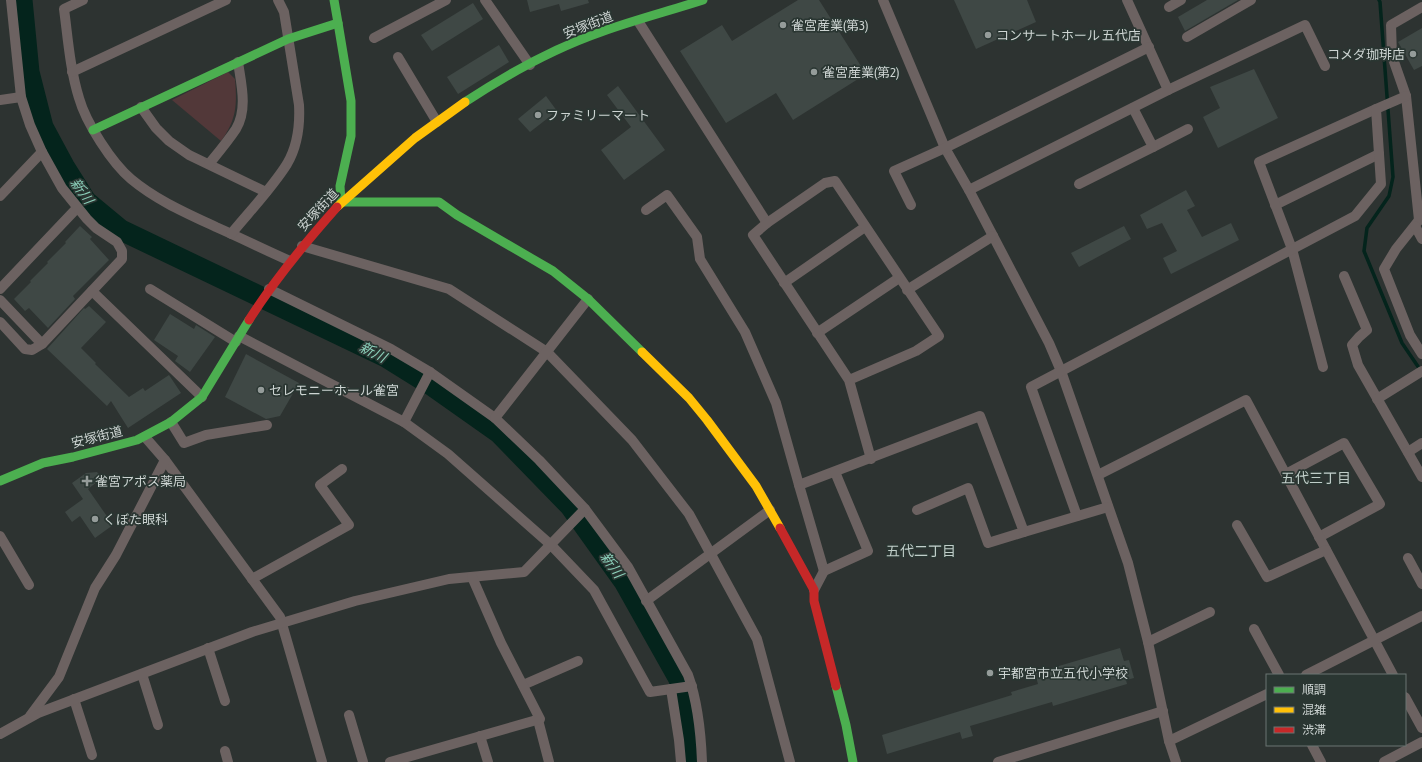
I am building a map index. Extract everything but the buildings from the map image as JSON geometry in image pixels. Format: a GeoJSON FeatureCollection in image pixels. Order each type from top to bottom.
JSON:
{"type":"FeatureCollection","features":[{"type":"Feature","properties":{"kind":"street"},"geometry":{"type":"LineString","coordinates":[[0,322],[25,349],[32,350],[42,344],[122,259],[122,251],[117,242],[96,228],[77,208],[62,188],[42,152],[30,124],[21,97],[11,0]]}},
{"type":"Feature","properties":{"kind":"street"},"geometry":{"type":"LineString","coordinates":[[83,0],[64,9],[72,72],[79,100],[93,130],[120,167],[130,178],[149,193],[182,211],[290,261]]}},
{"type":"Feature","properties":{"kind":"street"},"geometry":{"type":"LineString","coordinates":[[72,72],[226,0]]}},
{"type":"Feature","properties":{"kind":"street"},"geometry":{"type":"LineString","coordinates":[[231,234],[266,192],[287,163],[294,148],[300,117],[299,104],[284,12],[278,0]]}},
{"type":"Feature","properties":{"kind":"street"},"geometry":{"type":"LineString","coordinates":[[334,0],[351,101],[351,136],[340,186],[341,202],[439,202],[457,215],[552,271],[588,299],[689,398],[756,486],[814,590]]}},
{"type":"Feature","properties":{"kind":"street"},"geometry":{"type":"LineString","coordinates":[[374,38],[446,0]]}},
{"type":"Feature","properties":{"kind":"street"},"geometry":{"type":"LineString","coordinates":[[485,0],[530,65]]}},
{"type":"Feature","properties":{"kind":"street","name":"安塚街道"},"geometry":{"type":"LineString","coordinates":[[0,481],[43,463],[124,444],[145,437],[172,422],[202,397],[237,339],[268,292],[302,246],[341,202],[414,138],[437,122],[493,84],[558,50],[600,32],[703,0]]}},
{"type":"Feature","properties":{"kind":"street"},"geometry":{"type":"LineString","coordinates":[[883,0],[945,148],[969,190],[1049,343],[1061,371],[1128,563],[1148,642],[1169,741],[1176,762]]}},
{"type":"Feature","properties":{"kind":"street"},"geometry":{"type":"LineString","coordinates":[[1127,0],[1168,90]]}},
{"type":"Feature","properties":{"kind":"street"},"geometry":{"type":"LineString","coordinates":[[1169,7],[1181,0]]}},
{"type":"Feature","properties":{"kind":"street"},"geometry":{"type":"LineString","coordinates":[[1187,37],[1251,0]]}},
{"type":"Feature","properties":{"kind":"street"},"geometry":{"type":"LineString","coordinates":[[1422,7],[1391,25],[1392,56],[1406,96],[1422,239]]}},
{"type":"Feature","properties":{"kind":"street"},"geometry":{"type":"LineString","coordinates":[[638,21],[767,223]]}},
{"type":"Feature","properties":{"kind":"street"},"geometry":{"type":"LineString","coordinates":[[93,130],[288,39],[338,23]]}},
{"type":"Feature","properties":{"kind":"street"},"geometry":{"type":"LineString","coordinates":[[969,190],[1168,90],[1305,25],[1325,66]]}},
{"type":"Feature","properties":{"kind":"street"},"geometry":{"type":"LineString","coordinates":[[911,205],[894,170],[945,148],[1149,47]]}},
{"type":"Feature","properties":{"kind":"street"},"geometry":{"type":"LineString","coordinates":[[398,57],[437,122]]}},
{"type":"Feature","properties":{"kind":"street"},"geometry":{"type":"LineString","coordinates":[[209,164],[237,128],[242,112],[243,95],[238,62]]}},
{"type":"Feature","properties":{"kind":"street"},"geometry":{"type":"LineString","coordinates":[[1323,367],[1292,249],[1259,162],[1406,96]]}},
{"type":"Feature","properties":{"kind":"street"},"geometry":{"type":"LineString","coordinates":[[0,100],[21,97]]}},
{"type":"Feature","properties":{"kind":"street"},"geometry":{"type":"LineString","coordinates":[[141,107],[156,128],[169,141],[189,155],[266,192]]}},
{"type":"Feature","properties":{"kind":"street"},"geometry":{"type":"LineString","coordinates":[[1133,108],[1153,147]]}},
{"type":"Feature","properties":{"kind":"street"},"geometry":{"type":"LineString","coordinates":[[1077,516],[1031,387],[1355,216],[1381,184],[1376,109]]}},
{"type":"Feature","properties":{"kind":"street"},"geometry":{"type":"LineString","coordinates":[[1079,184],[1188,129]]}},
{"type":"Feature","properties":{"kind":"street"},"geometry":{"type":"LineString","coordinates":[[0,196],[42,152]]}},
{"type":"Feature","properties":{"kind":"street"},"geometry":{"type":"LineString","coordinates":[[1275,205],[1379,154]]}},
{"type":"Feature","properties":{"kind":"street"},"geometry":{"type":"LineString","coordinates":[[848,380],[916,351],[939,336],[835,181],[825,183],[767,223],[753,235],[848,380],[871,459]]}},
{"type":"Feature","properties":{"kind":"street"},"geometry":{"type":"LineString","coordinates":[[646,210],[667,195],[697,237],[700,259],[745,332],[776,403],[824,571]]}},
{"type":"Feature","properties":{"kind":"street"},"geometry":{"type":"LineString","coordinates":[[0,289],[77,208]]}},
{"type":"Feature","properties":{"kind":"street"},"geometry":{"type":"LineString","coordinates":[[1419,222],[1396,249],[1384,269],[1410,335],[1422,354]]}},
{"type":"Feature","properties":{"kind":"street"},"geometry":{"type":"LineString","coordinates":[[784,283],[865,227]]}},
{"type":"Feature","properties":{"kind":"street"},"geometry":{"type":"LineString","coordinates":[[907,290],[993,236]]}},
{"type":"Feature","properties":{"kind":"street"},"geometry":{"type":"LineString","coordinates":[[302,246],[449,289],[547,352],[640,449],[689,514],[757,639],[790,762]]}},
{"type":"Feature","properties":{"kind":"street"},"geometry":{"type":"LineString","coordinates":[[1344,276],[1367,330],[1352,345],[1358,365],[1422,477]]}},
{"type":"Feature","properties":{"kind":"street"},"geometry":{"type":"LineString","coordinates":[[817,333],[899,278]]}},
{"type":"Feature","properties":{"kind":"street"},"geometry":{"type":"LineString","coordinates":[[150,289],[237,339],[404,422],[448,454],[551,545],[594,590],[650,692],[681,687]]}},
{"type":"Feature","properties":{"kind":"street"},"geometry":{"type":"LineString","coordinates":[[92,290],[202,397]]}},
{"type":"Feature","properties":{"kind":"street"},"geometry":{"type":"LineString","coordinates":[[268,292],[391,349],[495,418],[538,460],[628,568],[688,675],[681,687],[679,740],[681,762]]}},
{"type":"Feature","properties":{"kind":"street"},"geometry":{"type":"LineString","coordinates":[[495,418],[588,299]]}},
{"type":"Feature","properties":{"kind":"street"},"geometry":{"type":"LineString","coordinates":[[0,300],[42,344]]}},
{"type":"Feature","properties":{"kind":"street"},"geometry":{"type":"LineString","coordinates":[[1377,398],[1422,371]]}},
{"type":"Feature","properties":{"kind":"street"},"geometry":{"type":"LineString","coordinates":[[404,422],[428,374]]}},
{"type":"Feature","properties":{"kind":"street"},"geometry":{"type":"LineString","coordinates":[[1098,475],[1246,400],[1392,674]]}},
{"type":"Feature","properties":{"kind":"street"},"geometry":{"type":"LineString","coordinates":[[800,485],[980,416],[1024,532]]}},
{"type":"Feature","properties":{"kind":"street"},"geometry":{"type":"LineString","coordinates":[[172,422],[184,443],[206,435],[267,424]]}},
{"type":"Feature","properties":{"kind":"street"},"geometry":{"type":"LineString","coordinates":[[145,437],[165,460],[280,617],[322,762]]}},
{"type":"Feature","properties":{"kind":"street"},"geometry":{"type":"LineString","coordinates":[[1286,474],[1344,443],[1380,504],[1319,537]]}},
{"type":"Feature","properties":{"kind":"street"},"geometry":{"type":"LineString","coordinates":[[1408,452],[1422,443]]}},
{"type":"Feature","properties":{"kind":"street"},"geometry":{"type":"LineString","coordinates":[[29,717],[59,677],[95,588],[116,555],[165,460]]}},
{"type":"Feature","properties":{"kind":"street"},"geometry":{"type":"LineString","coordinates":[[252,579],[349,525],[320,485],[342,469]]}},
{"type":"Feature","properties":{"kind":"street"},"geometry":{"type":"LineString","coordinates":[[835,472],[868,551],[824,571],[814,590],[814,601],[846,725],[853,762]]}},
{"type":"Feature","properties":{"kind":"street"},"geometry":{"type":"LineString","coordinates":[[917,510],[968,488],[988,543],[1108,507]]}},
{"type":"Feature","properties":{"kind":"street"},"geometry":{"type":"LineString","coordinates":[[646,600],[770,510]]}},
{"type":"Feature","properties":{"kind":"street"},"geometry":{"type":"LineString","coordinates":[[0,734],[29,717],[74,699],[208,648],[282,622],[356,601],[449,579],[524,572],[582,512]]}},
{"type":"Feature","properties":{"kind":"street"},"geometry":{"type":"LineString","coordinates":[[1237,525],[1267,577],[1326,550]]}},
{"type":"Feature","properties":{"kind":"street"},"geometry":{"type":"LineString","coordinates":[[0,536],[29,585]]}},
{"type":"Feature","properties":{"kind":"street"},"geometry":{"type":"LineString","coordinates":[[1408,558],[1422,584]]}},
{"type":"Feature","properties":{"kind":"street"},"geometry":{"type":"LineString","coordinates":[[472,577],[501,643],[540,719],[538,720],[549,762]]}},
{"type":"Feature","properties":{"kind":"street"},"geometry":{"type":"LineString","coordinates":[[1148,642],[1210,612]]}},
{"type":"Feature","properties":{"kind":"street"},"geometry":{"type":"LineString","coordinates":[[1308,674],[1422,616]]}},
{"type":"Feature","properties":{"kind":"street"},"geometry":{"type":"LineString","coordinates":[[1254,629],[1278,674]]}},
{"type":"Feature","properties":{"kind":"street"},"geometry":{"type":"LineString","coordinates":[[208,648],[225,701]]}},
{"type":"Feature","properties":{"kind":"street"},"geometry":{"type":"LineString","coordinates":[[523,685],[578,661]]}},
{"type":"Feature","properties":{"kind":"street"},"geometry":{"type":"LineString","coordinates":[[142,674],[158,725]]}},
{"type":"Feature","properties":{"kind":"street"},"geometry":{"type":"LineString","coordinates":[[681,687],[701,746],[702,762]]}},
{"type":"Feature","properties":{"kind":"street"},"geometry":{"type":"LineString","coordinates":[[1169,741],[1266,694]]}},
{"type":"Feature","properties":{"kind":"street"},"geometry":{"type":"LineString","coordinates":[[74,699],[92,755]]}},
{"type":"Feature","properties":{"kind":"street"},"geometry":{"type":"LineString","coordinates":[[1406,699],[1422,728]]}},
{"type":"Feature","properties":{"kind":"street"},"geometry":{"type":"LineString","coordinates":[[998,762],[1162,711]]}},
{"type":"Feature","properties":{"kind":"street"},"geometry":{"type":"LineString","coordinates":[[349,714],[363,762]]}},
{"type":"Feature","properties":{"kind":"street"},"geometry":{"type":"LineString","coordinates":[[390,762],[420,758],[480,736],[538,720]]}},
{"type":"Feature","properties":{"kind":"street"},"geometry":{"type":"LineString","coordinates":[[480,736],[488,762]]}},
{"type":"Feature","properties":{"kind":"street"},"geometry":{"type":"LineString","coordinates":[[1384,762],[1422,742]]}},
{"type":"Feature","properties":{"kind":"street"},"geometry":{"type":"LineString","coordinates":[[1313,746],[1321,762]]}},
{"type":"Feature","properties":{"kind":"street"},"geometry":{"type":"LineString","coordinates":[[224,751],[228,762]]}},
{"type":"Feature","properties":{"kind":"shaded area"},"geometry":{"type":"Polygon","coordinates":[[[228,72],[235,79],[236,104],[230,126],[221,141],[172,100],[228,72]]]}},
{"type":"Feature","properties":{"kind":"waterway","name":"新川"},"geometry":{"type":"LineString","coordinates":[[22,0],[29,72],[43,127],[64,166],[86,201],[121,230],[386,357],[431,385],[499,433],[570,506],[625,583],[679,679],[687,718],[691,762]]}},
{"type":"Feature","properties":{"kind":"waterway"},"geometry":{"type":"LineString","coordinates":[[1379,0],[1393,177],[1389,196],[1367,228],[1364,251],[1402,343],[1421,371]]}},
{"type":"Feature","properties":{"kind":"traffic: fast"},"geometry":{"type":"LineString","coordinates":[[93,130],[288,39],[338,23],[334,0]]}},
{"type":"Feature","properties":{"kind":"traffic: fast"},"geometry":{"type":"LineString","coordinates":[[465,102],[514,72],[584,38],[703,0]]}},
{"type":"Feature","properties":{"kind":"traffic: fast"},"geometry":{"type":"LineString","coordinates":[[338,23],[351,101],[351,136],[340,186],[341,202],[439,202],[457,215],[553,271],[588,299],[642,352]]}},
{"type":"Feature","properties":{"kind":"traffic: fast"},"geometry":{"type":"LineString","coordinates":[[0,481],[43,463],[73,457],[137,440],[171,422],[202,397],[249,320]]}},
{"type":"Feature","properties":{"kind":"traffic: fast"},"geometry":{"type":"LineString","coordinates":[[836,686],[846,725],[853,762]]}},
{"type":"Feature","properties":{"kind":"traffic: slow"},"geometry":{"type":"LineString","coordinates":[[337,207],[415,138],[465,102]]}},
{"type":"Feature","properties":{"kind":"traffic: slow"},"geometry":{"type":"LineString","coordinates":[[642,352],[689,398],[707,420],[756,486],[780,528]]}},
{"type":"Feature","properties":{"kind":"traffic: jam"},"geometry":{"type":"LineString","coordinates":[[249,320],[269,290],[313,234],[337,207]]}},
{"type":"Feature","properties":{"kind":"traffic: jam"},"geometry":{"type":"LineString","coordinates":[[780,528],[814,590],[814,601],[836,686]]}},
{"type":"Feature","properties":{"kind":"place","name":"雀宮産業(第3)"},"geometry":{"type":"Point","coordinates":[783,25]}},
{"type":"Feature","properties":{"kind":"place","name":"コンサートホール 五代店"},"geometry":{"type":"Point","coordinates":[988,35]}},
{"type":"Feature","properties":{"kind":"place","name":"コメダ珈琲店"},"geometry":{"type":"Point","coordinates":[1413,54]}},
{"type":"Feature","properties":{"kind":"place","name":"雀宮産業(第2)"},"geometry":{"type":"Point","coordinates":[814,72]}},
{"type":"Feature","properties":{"kind":"place","name":"ファミリーマート"},"geometry":{"type":"Point","coordinates":[538,115]}},
{"type":"Feature","properties":{"kind":"place","name":"セレモニーホール雀宮"},"geometry":{"type":"Point","coordinates":[261,390]}},
{"type":"Feature","properties":{"kind":"place","name":"雀宮アポス薬局"},"geometry":{"type":"Point","coordinates":[87,481]}},
{"type":"Feature","properties":{"kind":"place","name":"くぼた眼科"},"geometry":{"type":"Point","coordinates":[95,519]}},
{"type":"Feature","properties":{"kind":"place","name":"宇都宮市立五代小学校"},"geometry":{"type":"Point","coordinates":[990,673]}},
{"type":"Feature","properties":{"kind":"district","name":"五代三丁目"},"geometry":{"type":"Point","coordinates":[1316,478]}},
{"type":"Feature","properties":{"kind":"district","name":"五代二丁目"},"geometry":{"type":"Point","coordinates":[921,551]}}]}
